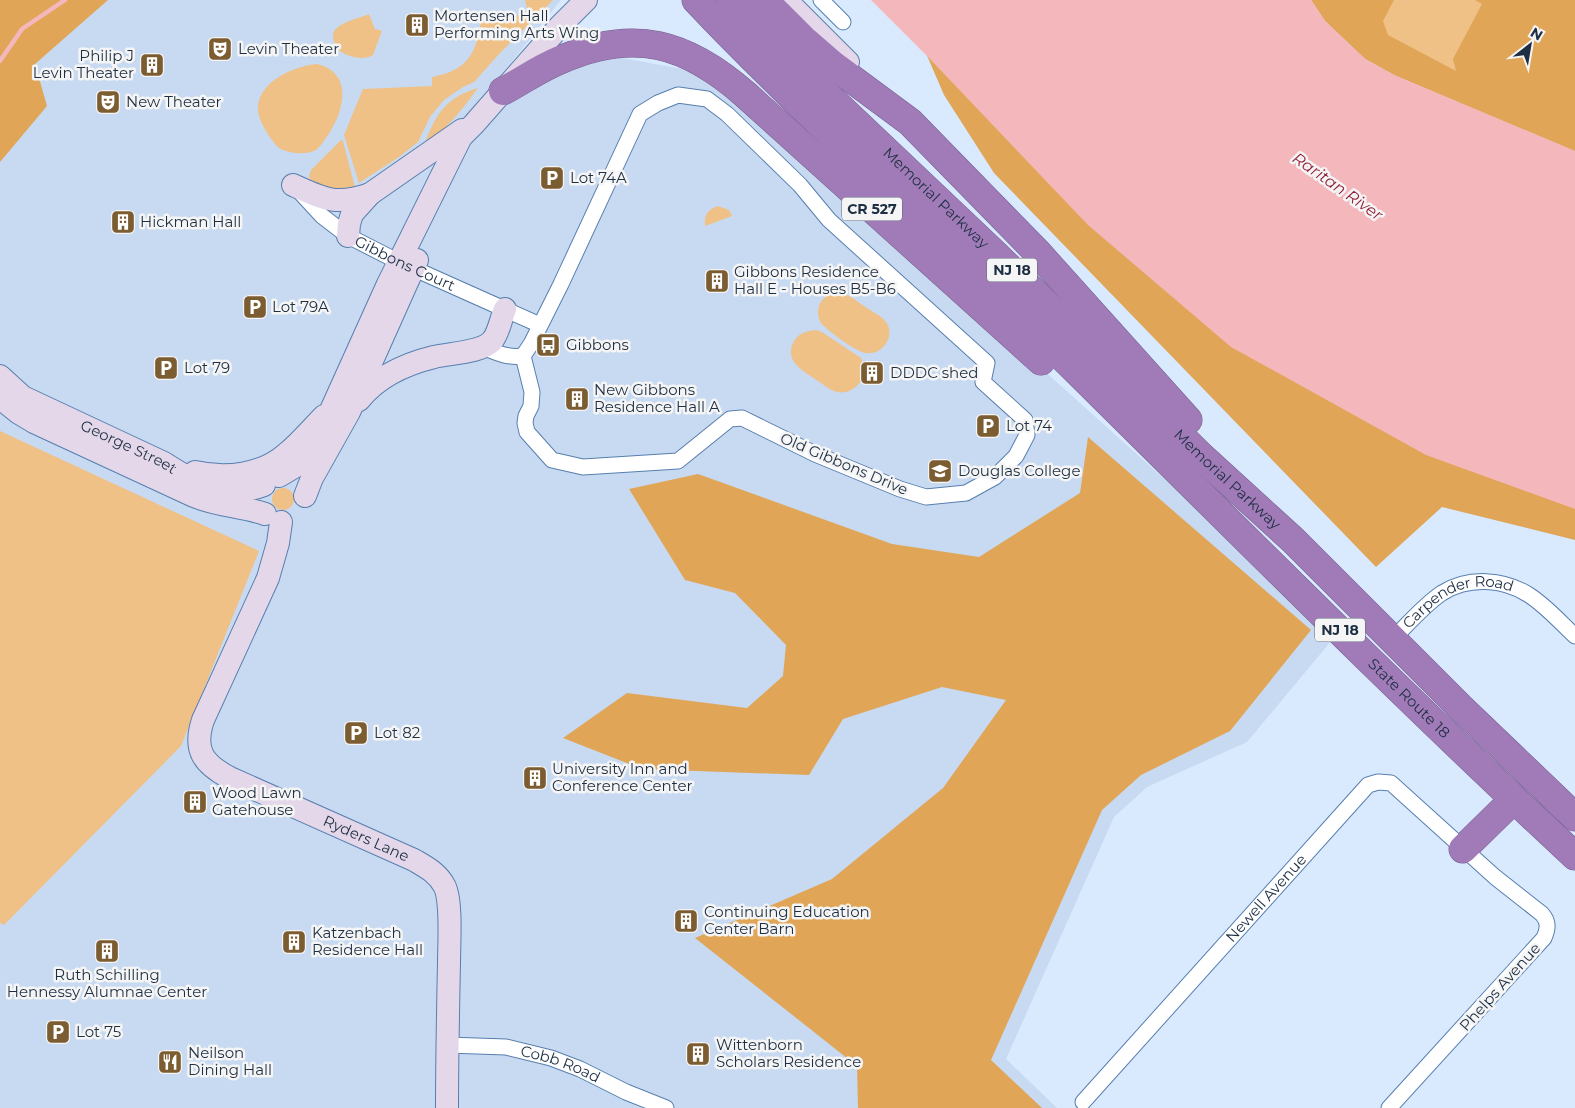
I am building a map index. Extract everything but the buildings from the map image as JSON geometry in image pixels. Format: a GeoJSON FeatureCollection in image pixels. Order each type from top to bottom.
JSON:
{"type":"FeatureCollection","features":[{"type":"Feature","properties":{"kind":"highway","name":"Memorial Parkway"},"geometry":{"type":"LineString","coordinates":[[696,0],[793,98],[981,276],[1203,495]]}},
{"type":"Feature","properties":{"kind":"highway","name":"Memorial Parkway"},"geometry":{"type":"LineString","coordinates":[[731,0],[788,58],[991,250],[1202,457],[1293,540]]}},
{"type":"Feature","properties":{"kind":"highway"},"geometry":{"type":"LineString","coordinates":[[764,0],[803,39],[833,65],[910,122],[1081,300],[1293,540]]}},
{"type":"Feature","properties":{"kind":"highway","name":"CR 527"},"geometry":{"type":"LineString","coordinates":[[503,91],[558,61],[582,51],[602,46],[631,43],[660,45],[686,53],[708,64],[746,94],[1034,354],[1120,436],[1203,495]]}},
{"type":"Feature","properties":{"kind":"highway","name":"State Route 18"},"geometry":{"type":"LineString","coordinates":[[1203,495],[1514,799],[1575,856]]}},
{"type":"Feature","properties":{"kind":"highway","name":"State Route 18"},"geometry":{"type":"LineString","coordinates":[[1293,540],[1462,709],[1575,817]]}},
{"type":"Feature","properties":{"kind":"highway"},"geometry":{"type":"LineString","coordinates":[[1463,849],[1514,799]]}},
{"type":"Feature","properties":{"kind":"main road","name":"George Street"},"geometry":{"type":"LineString","coordinates":[[305,496],[340,410],[406,266],[460,137],[474,124],[560,26],[586,0]]}},
{"type":"Feature","properties":{"kind":"main road"},"geometry":{"type":"LineString","coordinates":[[786,0],[910,122]]}},
{"type":"Feature","properties":{"kind":"main road"},"geometry":{"type":"LineString","coordinates":[[348,236],[352,214],[370,194],[458,132],[474,124]]}},
{"type":"Feature","properties":{"kind":"main road"},"geometry":{"type":"LineString","coordinates":[[289,181],[318,196],[336,201],[350,200],[370,194]]}},
{"type":"Feature","properties":{"kind":"main road"},"geometry":{"type":"LineString","coordinates":[[164,463],[214,475],[254,472],[285,455],[340,410],[401,367],[434,357],[483,347],[492,340],[504,309]]}},
{"type":"Feature","properties":{"kind":"main road","name":"George Street"},"geometry":{"type":"LineString","coordinates":[[0,376],[23,397],[164,463],[181,474],[219,490],[242,491],[272,481],[299,465],[312,453],[340,410]]}},
{"type":"Feature","properties":{"kind":"main road","name":"George Street"},"geometry":{"type":"LineString","coordinates":[[0,398],[34,422],[194,496],[210,503],[237,506],[273,518]]}},
{"type":"Feature","properties":{"kind":"main road"},"geometry":{"type":"LineString","coordinates":[[289,477],[295,480],[303,489],[305,496],[304,507],[300,513],[288,521],[273,518],[259,498],[272,481],[289,477]]}},
{"type":"Feature","properties":{"kind":"main road","name":"Ryders Lane"},"geometry":{"type":"LineString","coordinates":[[273,518],[278,543],[268,578],[203,720],[198,737],[200,751],[208,764],[217,771],[414,860],[428,868],[446,888],[449,940],[447,1108]]}},
{"type":"Feature","properties":{"kind":"street"},"geometry":{"type":"LineString","coordinates":[[821,0],[843,22]]}},
{"type":"Feature","properties":{"kind":"street","name":"Old Gibbons Drive"},"geometry":{"type":"LineString","coordinates":[[678,95],[706,99],[727,114],[800,185],[829,220],[987,363],[983,382],[1025,420],[1027,435],[1016,456],[995,477],[966,493],[926,497],[900,489],[815,454],[742,418],[730,420],[678,461],[583,467],[552,460],[527,432],[525,424],[532,392],[523,356],[540,324],[561,284],[640,114],[658,103],[678,95]]}},
{"type":"Feature","properties":{"kind":"street","name":"Gibbons Court"},"geometry":{"type":"LineString","coordinates":[[289,181],[322,216],[348,236],[406,266],[540,324]]}},
{"type":"Feature","properties":{"kind":"street"},"geometry":{"type":"LineString","coordinates":[[483,347],[499,354],[516,357],[523,356]]}},
{"type":"Feature","properties":{"kind":"street","name":"Carpender Road"},"geometry":{"type":"LineString","coordinates":[[1392,640],[1444,592],[1462,584],[1481,581],[1507,585],[1531,596],[1575,636]]}},
{"type":"Feature","properties":{"kind":"street","name":"Newell Avenue"},"geometry":{"type":"LineString","coordinates":[[1082,1102],[1368,785],[1378,782],[1391,783],[1463,849]]}},
{"type":"Feature","properties":{"kind":"street","name":"Phelps Avenue"},"geometry":{"type":"LineString","coordinates":[[1389,1108],[1544,938],[1547,932],[1548,925],[1546,918],[1542,914],[1494,877],[1463,849]]}},
{"type":"Feature","properties":{"kind":"street","name":"Cobb Road"},"geometry":{"type":"LineString","coordinates":[[447,1045],[506,1047],[551,1058],[580,1068],[626,1092],[666,1108]]}},
{"type":"Feature","properties":{"kind":"shaded area"},"geometry":{"type":"Polygon","coordinates":[[[0,0],[561,0],[490,89],[541,71],[617,57],[682,69],[727,91],[776,130],[1337,634],[1247,742],[1147,787],[1114,817],[1006,1059],[1057,1108],[0,1108],[0,0]]]}},
{"type":"Feature","properties":{"kind":"shaded area"},"geometry":{"type":"Polygon","coordinates":[[[0,0],[108,0],[35,64],[47,106],[0,162],[0,0]]]}},
{"type":"Feature","properties":{"kind":"shaded area"},"geometry":{"type":"Polygon","coordinates":[[[525,0],[553,0],[474,82],[444,100],[430,117],[418,142],[359,183],[344,135],[363,89],[432,86],[432,77],[456,69],[464,64],[470,56],[478,38],[482,15],[486,15],[491,23],[528,12],[525,0]]]}},
{"type":"Feature","properties":{"kind":"shaded area"},"geometry":{"type":"Polygon","coordinates":[[[1311,0],[1575,0],[1575,152],[1394,75],[1311,0]]]}},
{"type":"Feature","properties":{"kind":"shaded area"},"geometry":{"type":"Polygon","coordinates":[[[1311,0],[1394,0],[1383,21],[1388,35],[1456,71],[1453,59],[1482,4],[1475,0],[1575,0],[1575,151],[1394,75],[1365,59],[1325,21],[1311,0]]]}},
{"type":"Feature","properties":{"kind":"shaded area"},"geometry":{"type":"Polygon","coordinates":[[[369,14],[375,29],[382,31],[373,55],[360,58],[341,52],[336,45],[333,33],[344,23],[369,14]]]}},
{"type":"Feature","properties":{"kind":"shaded area"},"geometry":{"type":"Polygon","coordinates":[[[925,51],[1575,500],[1575,540],[1442,507],[1376,567],[994,173],[944,95],[925,51]]]}},
{"type":"Feature","properties":{"kind":"shaded area"},"geometry":{"type":"Polygon","coordinates":[[[317,64],[329,69],[337,76],[341,84],[341,104],[334,125],[316,150],[293,153],[279,148],[266,132],[260,120],[258,105],[261,95],[267,86],[286,73],[317,64]]]}},
{"type":"Feature","properties":{"kind":"shaded area"},"geometry":{"type":"Polygon","coordinates":[[[478,88],[447,125],[425,143],[438,115],[444,108],[458,96],[478,88]]]}},
{"type":"Feature","properties":{"kind":"shaded area"},"geometry":{"type":"Polygon","coordinates":[[[341,140],[343,141],[356,191],[349,193],[311,183],[309,176],[311,170],[341,140]]]}},
{"type":"Feature","properties":{"kind":"shaded area"},"geometry":{"type":"Polygon","coordinates":[[[718,206],[729,210],[732,216],[705,226],[707,213],[718,206]]]}},
{"type":"Feature","properties":{"kind":"shaded area"},"geometry":{"type":"Polygon","coordinates":[[[834,292],[843,293],[850,297],[886,322],[889,327],[889,333],[886,344],[882,348],[872,353],[861,352],[842,341],[821,323],[818,313],[820,304],[825,297],[834,292]]]}},
{"type":"Feature","properties":{"kind":"shaded area"},"geometry":{"type":"Polygon","coordinates":[[[816,330],[861,358],[864,374],[860,383],[848,392],[838,392],[825,386],[797,366],[791,356],[793,343],[797,337],[803,333],[816,330]]]}},
{"type":"Feature","properties":{"kind":"shaded area"},"geometry":{"type":"Polygon","coordinates":[[[0,431],[259,551],[181,746],[4,925],[0,923],[0,431]]]}},
{"type":"Feature","properties":{"kind":"shaded area"},"geometry":{"type":"Polygon","coordinates":[[[1088,437],[1311,630],[1230,731],[1141,775],[1102,810],[991,1060],[1042,1108],[858,1108],[857,1066],[695,938],[832,879],[943,788],[1006,700],[942,687],[843,719],[809,775],[642,769],[563,738],[627,693],[747,708],[783,676],[786,645],[735,593],[685,580],[629,489],[698,474],[892,544],[979,557],[1080,493],[1088,437]]]}},
{"type":"Feature","properties":{"kind":"shaded area"},"geometry":{"type":"Polygon","coordinates":[[[283,488],[291,491],[294,499],[291,507],[283,510],[275,507],[272,499],[275,491],[283,488]]]}},
{"type":"Feature","properties":{"kind":"water","name":"Raritan River"},"geometry":{"type":"Polygon","coordinates":[[[871,0],[1311,0],[1325,21],[1365,59],[1394,75],[1575,151],[1575,509],[1426,455],[1231,347],[1088,225],[871,0]]]}},
{"type":"Feature","properties":{"kind":"waterway"},"geometry":{"type":"LineString","coordinates":[[0,61],[22,29],[65,0]]}},
{"type":"Feature","properties":{"kind":"place","name":"Mortensen Hall Performing Arts Wing"},"geometry":{"type":"Point","coordinates":[417,25]}},
{"type":"Feature","properties":{"kind":"place","name":"Levin Theater"},"geometry":{"type":"Point","coordinates":[220,49]}},
{"type":"Feature","properties":{"kind":"place","name":"Philip J Levin Theater"},"geometry":{"type":"Point","coordinates":[152,65]}},
{"type":"Feature","properties":{"kind":"place","name":"New Theater"},"geometry":{"type":"Point","coordinates":[108,102]}},
{"type":"Feature","properties":{"kind":"place","name":"Lot 74A"},"geometry":{"type":"Point","coordinates":[552,178]}},
{"type":"Feature","properties":{"kind":"place","name":"Hickman Hall"},"geometry":{"type":"Point","coordinates":[123,222]}},
{"type":"Feature","properties":{"kind":"place","name":"Gibbons Residence Hall E - Houses B5-B6"},"geometry":{"type":"Point","coordinates":[717,281]}},
{"type":"Feature","properties":{"kind":"place","name":"Lot 79A"},"geometry":{"type":"Point","coordinates":[255,307]}},
{"type":"Feature","properties":{"kind":"place","name":"Gibbons"},"geometry":{"type":"Point","coordinates":[548,345]}},
{"type":"Feature","properties":{"kind":"place","name":"Lot 79"},"geometry":{"type":"Point","coordinates":[166,368]}},
{"type":"Feature","properties":{"kind":"place","name":"DDDC shed"},"geometry":{"type":"Point","coordinates":[872,373]}},
{"type":"Feature","properties":{"kind":"place","name":"New Gibbons Residence Hall A"},"geometry":{"type":"Point","coordinates":[577,399]}},
{"type":"Feature","properties":{"kind":"place","name":"Lot 74"},"geometry":{"type":"Point","coordinates":[988,426]}},
{"type":"Feature","properties":{"kind":"place","name":"Douglas College"},"geometry":{"type":"Point","coordinates":[940,471]}},
{"type":"Feature","properties":{"kind":"place","name":"Lot 82"},"geometry":{"type":"Point","coordinates":[356,733]}},
{"type":"Feature","properties":{"kind":"place","name":"University Inn and Conference Center"},"geometry":{"type":"Point","coordinates":[535,778]}},
{"type":"Feature","properties":{"kind":"place","name":"Wood Lawn Gatehouse"},"geometry":{"type":"Point","coordinates":[195,802]}},
{"type":"Feature","properties":{"kind":"place","name":"Continuing Education Center Barn"},"geometry":{"type":"Point","coordinates":[686,921]}},
{"type":"Feature","properties":{"kind":"place","name":"Katzenbach Residence Hall"},"geometry":{"type":"Point","coordinates":[294,942]}},
{"type":"Feature","properties":{"kind":"place","name":"Ruth Schilling Hennessy Alumnae Center"},"geometry":{"type":"Point","coordinates":[107,951]}},
{"type":"Feature","properties":{"kind":"place","name":"Lot 75"},"geometry":{"type":"Point","coordinates":[58,1032]}},
{"type":"Feature","properties":{"kind":"place","name":"Wittenborn Scholars Residence"},"geometry":{"type":"Point","coordinates":[698,1054]}},
{"type":"Feature","properties":{"kind":"place","name":"Neilson Dining Hall"},"geometry":{"type":"Point","coordinates":[170,1062]}}]}
